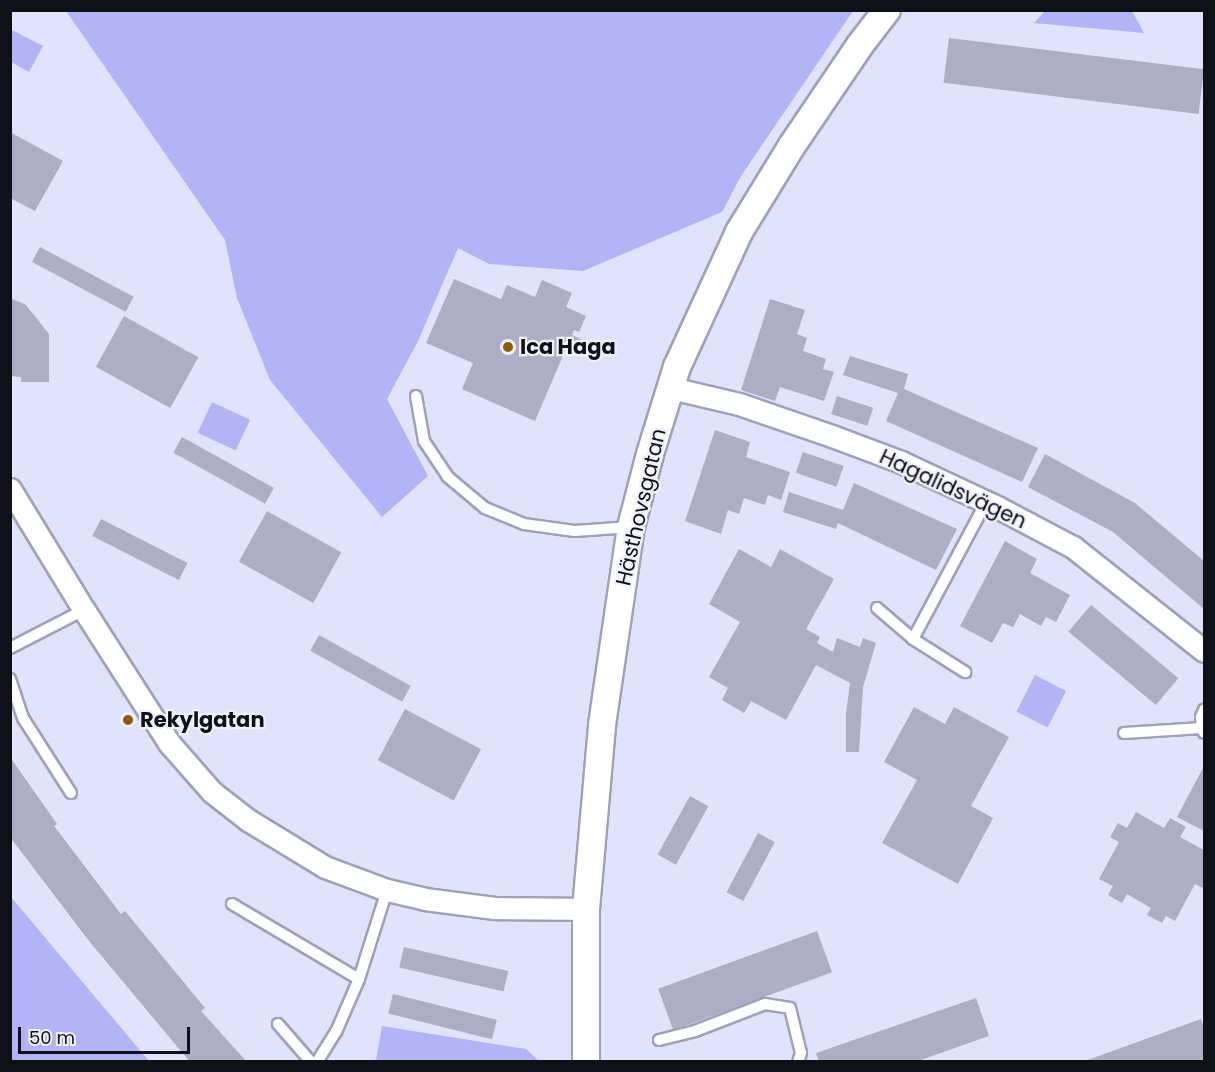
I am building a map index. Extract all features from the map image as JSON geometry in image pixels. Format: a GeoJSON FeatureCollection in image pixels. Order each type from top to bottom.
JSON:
{"type":"FeatureCollection","features":[{"type":"Feature","properties":{"kind":"street","name":"Hästhovsgatan"},"geometry":{"type":"LineString","coordinates":[[586,1062],[586,909],[602,725],[632,527],[650,454],[677,367],[739,232],[797,138],[860,45],[887,10]]}},
{"type":"Feature","properties":{"kind":"street","name":"Hagalidsvägen"},"geometry":{"type":"LineString","coordinates":[[671,388],[738,405],[832,436],[901,462],[986,502],[1073,547],[1204,651]]}},
{"type":"Feature","properties":{"kind":"street"},"geometry":{"type":"LineString","coordinates":[[10,489],[169,743],[212,792],[290,848],[345,875],[387,890],[425,899],[494,908],[586,909]]}},
{"type":"Feature","properties":{"kind":"lane"},"geometry":{"type":"LineString","coordinates":[[416,396],[424,441],[448,477],[485,508],[524,524],[575,531],[632,527]]}},
{"type":"Feature","properties":{"kind":"lane"},"geometry":{"type":"LineString","coordinates":[[914,639],[986,502]]}},
{"type":"Feature","properties":{"kind":"lane"},"geometry":{"type":"LineString","coordinates":[[877,608],[914,639],[965,672]]}},
{"type":"Feature","properties":{"kind":"lane"},"geometry":{"type":"LineString","coordinates":[[10,648],[84,610]]}},
{"type":"Feature","properties":{"kind":"lane"},"geometry":{"type":"LineString","coordinates":[[10,679],[23,718],[71,793]]}},
{"type":"Feature","properties":{"kind":"lane"},"geometry":{"type":"LineString","coordinates":[[1124,733],[1203,730],[1201,717],[1204,710]]}},
{"type":"Feature","properties":{"kind":"lane"},"geometry":{"type":"LineString","coordinates":[[317,1062],[336,1032],[359,979],[387,890]]}},
{"type":"Feature","properties":{"kind":"lane"},"geometry":{"type":"LineString","coordinates":[[232,904],[359,979]]}},
{"type":"Feature","properties":{"kind":"lane"},"geometry":{"type":"LineString","coordinates":[[659,1040],[695,1031],[765,1004],[790,1008],[801,1053],[798,1062]]}},
{"type":"Feature","properties":{"kind":"lane"},"geometry":{"type":"LineString","coordinates":[[278,1024],[311,1062]]}},
{"type":"Feature","properties":{"kind":"shaded area"},"geometry":{"type":"Polygon","coordinates":[[[66,11],[853,11],[741,176],[722,212],[583,271],[489,264],[458,248],[418,341],[387,399],[428,476],[382,517],[270,380],[237,298],[225,240],[66,11]]]}},
{"type":"Feature","properties":{"kind":"shaded area"},"geometry":{"type":"Polygon","coordinates":[[[1045,11],[1132,11],[1144,33],[1034,23],[1045,11]]]}},
{"type":"Feature","properties":{"kind":"shaded area"},"geometry":{"type":"Polygon","coordinates":[[[10,29],[43,46],[29,72],[11,62],[10,29]]]}},
{"type":"Feature","properties":{"kind":"shaded area"},"geometry":{"type":"Polygon","coordinates":[[[212,402],[250,420],[236,451],[198,433],[212,402]]]}},
{"type":"Feature","properties":{"kind":"shaded area"},"geometry":{"type":"Polygon","coordinates":[[[1035,675],[1066,691],[1048,727],[1016,712],[1035,675]]]}},
{"type":"Feature","properties":{"kind":"shaded area"},"geometry":{"type":"Polygon","coordinates":[[[11,897],[149,1061],[11,1061],[11,897]]]}},
{"type":"Feature","properties":{"kind":"shaded area"},"geometry":{"type":"Polygon","coordinates":[[[382,1026],[526,1049],[539,1061],[376,1061],[382,1026]]]}},
{"type":"Feature","properties":{"kind":"building"},"geometry":{"type":"Polygon","coordinates":[[[949,38],[1204,69],[1199,114],[944,83],[949,38]]]}},
{"type":"Feature","properties":{"kind":"building"},"geometry":{"type":"Polygon","coordinates":[[[10,132],[63,161],[35,211],[10,198],[10,132]]]}},
{"type":"Feature","properties":{"kind":"building"},"geometry":{"type":"Polygon","coordinates":[[[40,247],[134,297],[126,312],[32,262],[40,247]]]}},
{"type":"Feature","properties":{"kind":"building","name":"Ica Haga"},"geometry":{"type":"Polygon","coordinates":[[[454,279],[501,299],[507,285],[535,297],[542,280],[572,293],[566,307],[586,316],[579,332],[574,330],[572,335],[583,340],[576,355],[565,351],[535,421],[462,389],[473,363],[426,343],[454,279]]]}},
{"type":"Feature","properties":{"kind":"building"},"geometry":{"type":"Polygon","coordinates":[[[10,298],[26,305],[49,334],[49,382],[21,382],[21,377],[10,376],[10,298]]]}},
{"type":"Feature","properties":{"kind":"building"},"geometry":{"type":"Polygon","coordinates":[[[770,299],[805,310],[797,334],[807,338],[803,351],[826,359],[823,369],[834,372],[824,401],[780,387],[775,401],[741,390],[770,299]]]}},
{"type":"Feature","properties":{"kind":"building"},"geometry":{"type":"Polygon","coordinates":[[[124,316],[198,357],[170,408],[96,367],[124,316]]]}},
{"type":"Feature","properties":{"kind":"building"},"geometry":{"type":"Polygon","coordinates":[[[850,356],[908,374],[904,389],[1038,448],[1022,482],[886,421],[898,393],[843,375],[850,356]]]}},
{"type":"Feature","properties":{"kind":"building"},"geometry":{"type":"Polygon","coordinates":[[[837,396],[873,408],[867,426],[831,414],[837,396]]]}},
{"type":"Feature","properties":{"kind":"building"},"geometry":{"type":"Polygon","coordinates":[[[715,430],[750,442],[746,457],[790,472],[781,500],[768,495],[765,505],[744,498],[739,514],[728,510],[721,534],[685,521],[715,430]]]}},
{"type":"Feature","properties":{"kind":"building"},"geometry":{"type":"Polygon","coordinates":[[[182,437],[274,488],[265,504],[173,453],[182,437]]]}},
{"type":"Feature","properties":{"kind":"building"},"geometry":{"type":"Polygon","coordinates":[[[803,452],[844,466],[836,487],[796,473],[803,452]]]}},
{"type":"Feature","properties":{"kind":"building"},"geometry":{"type":"Polygon","coordinates":[[[1045,454],[1135,503],[1204,561],[1204,609],[1113,532],[1028,487],[1045,454]]]}},
{"type":"Feature","properties":{"kind":"building"},"geometry":{"type":"Polygon","coordinates":[[[854,483],[957,529],[936,570],[838,523],[836,529],[783,512],[789,492],[843,510],[854,483]]]}},
{"type":"Feature","properties":{"kind":"building"},"geometry":{"type":"Polygon","coordinates":[[[267,511],[341,552],[313,603],[239,562],[267,511]]]}},
{"type":"Feature","properties":{"kind":"building"},"geometry":{"type":"Polygon","coordinates":[[[101,519],[187,563],[179,580],[92,536],[101,519]]]}},
{"type":"Feature","properties":{"kind":"building"},"geometry":{"type":"Polygon","coordinates":[[[1005,541],[1037,559],[1030,573],[1070,595],[1056,622],[1046,617],[1041,626],[1020,614],[1013,627],[1003,623],[992,643],[960,626],[1005,541]]]}},
{"type":"Feature","properties":{"kind":"building"},"geometry":{"type":"Polygon","coordinates":[[[739,549],[771,567],[780,549],[834,579],[806,629],[820,637],[817,643],[833,652],[837,638],[860,647],[863,638],[876,643],[863,687],[859,752],[846,752],[846,713],[850,683],[816,665],[786,720],[751,701],[744,713],[722,700],[728,688],[709,677],[740,622],[709,604],[739,549]]]}},
{"type":"Feature","properties":{"kind":"building"},"geometry":{"type":"Polygon","coordinates":[[[1091,605],[1178,678],[1156,705],[1069,632],[1091,605]]]}},
{"type":"Feature","properties":{"kind":"building"},"geometry":{"type":"Polygon","coordinates":[[[319,635],[411,686],[402,702],[310,651],[319,635]]]}},
{"type":"Feature","properties":{"kind":"building"},"geometry":{"type":"Polygon","coordinates":[[[914,707],[945,724],[954,707],[1009,737],[971,806],[993,818],[958,884],[882,843],[917,780],[884,762],[914,707]]]}},
{"type":"Feature","properties":{"kind":"building"},"geometry":{"type":"Polygon","coordinates":[[[405,709],[481,749],[454,801],[378,760],[405,709]]]}},
{"type":"Feature","properties":{"kind":"building"},"geometry":{"type":"Polygon","coordinates":[[[10,757],[57,824],[54,826],[121,914],[125,911],[205,1008],[201,1011],[247,1062],[190,1062],[89,941],[10,837],[10,757]]]}},
{"type":"Feature","properties":{"kind":"building"},"geometry":{"type":"Polygon","coordinates":[[[1204,766],[1204,831],[1177,817],[1204,766]]]}},
{"type":"Feature","properties":{"kind":"building"},"geometry":{"type":"Polygon","coordinates":[[[690,796],[708,806],[676,865],[658,855],[690,796]]]}},
{"type":"Feature","properties":{"kind":"building"},"geometry":{"type":"Polygon","coordinates":[[[1136,812],[1164,828],[1170,818],[1186,827],[1180,837],[1204,850],[1203,888],[1195,884],[1175,921],[1166,916],[1162,923],[1147,915],[1151,908],[1127,894],[1122,903],[1108,895],[1113,886],[1099,879],[1119,842],[1110,837],[1118,823],[1127,828],[1136,812]]]}},
{"type":"Feature","properties":{"kind":"building"},"geometry":{"type":"Polygon","coordinates":[[[758,833],[775,842],[743,901],[727,892],[758,833]]]}},
{"type":"Feature","properties":{"kind":"building"},"geometry":{"type":"Polygon","coordinates":[[[817,931],[832,972],[673,1030],[658,989],[817,931]]]}},
{"type":"Feature","properties":{"kind":"building"},"geometry":{"type":"Polygon","coordinates":[[[404,947],[508,971],[504,992],[399,967],[404,947]]]}},
{"type":"Feature","properties":{"kind":"building"},"geometry":{"type":"Polygon","coordinates":[[[393,994],[497,1020],[492,1039],[388,1013],[393,994]]]}},
{"type":"Feature","properties":{"kind":"building"},"geometry":{"type":"Polygon","coordinates":[[[976,998],[989,1036],[915,1062],[819,1062],[816,1053],[976,998]]]}},
{"type":"Feature","properties":{"kind":"building"},"geometry":{"type":"Polygon","coordinates":[[[1201,1019],[1204,1028],[1204,1062],[1082,1062],[1201,1019]]]}},
{"type":"Feature","properties":{"kind":"place","name":"Ica Haga"},"geometry":{"type":"Point","coordinates":[508,347]}},
{"type":"Feature","properties":{"kind":"place","name":"Rekylgatan"},"geometry":{"type":"Point","coordinates":[128,720]}}]}
